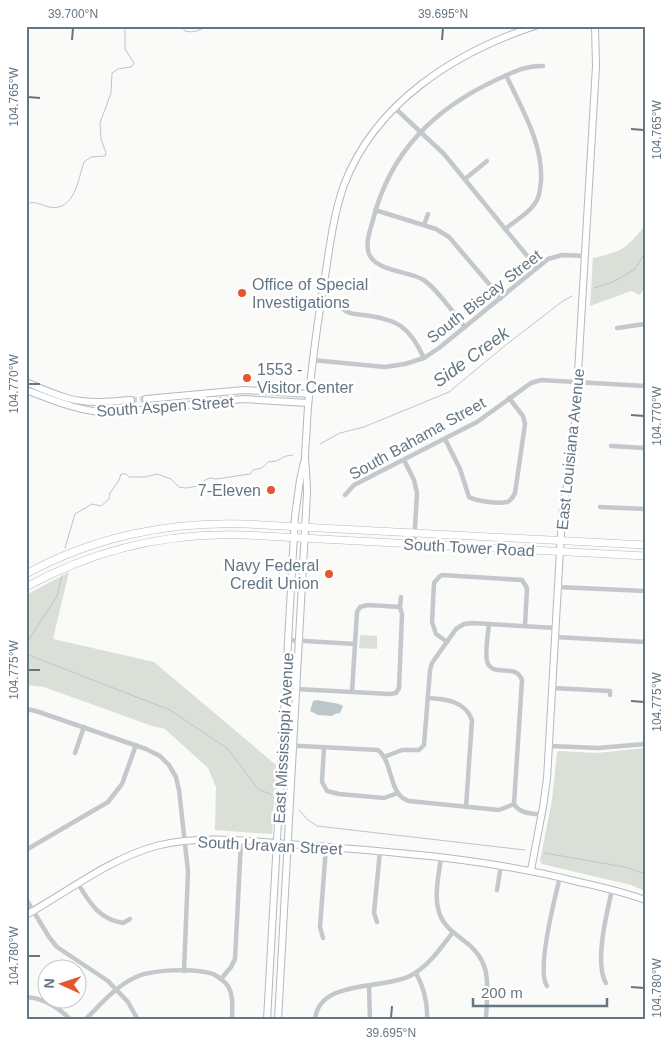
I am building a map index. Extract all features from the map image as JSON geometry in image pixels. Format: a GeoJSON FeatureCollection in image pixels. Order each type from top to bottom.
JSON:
{"type":"FeatureCollection","features":[{"type":"Feature","properties":{"kind":"main road","name":"South Tower Road"},"geometry":{"type":"LineString","coordinates":[[26,574],[66,555],[114,539],[170,527],[217,524],[645,545]]}},
{"type":"Feature","properties":{"kind":"main road"},"geometry":{"type":"LineString","coordinates":[[26,587],[62,569],[100,554],[178,537],[188,532],[212,531],[217,524]]}},
{"type":"Feature","properties":{"kind":"main road","name":"South Tower Road"},"geometry":{"type":"LineString","coordinates":[[178,537],[230,534],[645,556]]}},
{"type":"Feature","properties":{"kind":"street","name":"East Mississippi Avenue"},"geometry":{"type":"LineString","coordinates":[[278,1020],[305,528],[307,486],[305,458],[308,403],[312,360],[334,223],[341,195],[362,148],[375,130],[418,85],[450,64],[507,36],[536,26]]}},
{"type":"Feature","properties":{"kind":"street","name":"East Louisiana Avenue"},"geometry":{"type":"LineString","coordinates":[[531,870],[542,815],[550,746],[560,541],[564,498],[573,451],[596,66],[595,26]]}},
{"type":"Feature","properties":{"kind":"street"},"geometry":{"type":"LineString","coordinates":[[465,327],[426,281],[382,266],[372,259],[368,246],[375,210],[392,171],[402,154],[420,131],[440,113],[461,98],[506,75],[532,65],[543,66]]}},
{"type":"Feature","properties":{"kind":"street"},"geometry":{"type":"LineString","coordinates":[[505,229],[536,202],[540,193],[541,174],[540,155],[536,142],[506,75]]}},
{"type":"Feature","properties":{"kind":"street"},"geometry":{"type":"LineString","coordinates":[[395,108],[444,154],[537,268]]}},
{"type":"Feature","properties":{"kind":"street"},"geometry":{"type":"LineString","coordinates":[[465,179],[487,162]]}},
{"type":"Feature","properties":{"kind":"street"},"geometry":{"type":"LineString","coordinates":[[375,210],[441,232],[456,243],[501,298]]}},
{"type":"Feature","properties":{"kind":"street"},"geometry":{"type":"LineString","coordinates":[[424,225],[428,214]]}},
{"type":"Feature","properties":{"kind":"street","name":"South Biscay Street"},"geometry":{"type":"LineString","coordinates":[[312,360],[385,367],[405,364],[424,358],[548,260],[558,256],[585,256]]}},
{"type":"Feature","properties":{"kind":"street"},"geometry":{"type":"LineString","coordinates":[[341,307],[348,312],[386,318],[398,324],[410,334],[424,358]]}},
{"type":"Feature","properties":{"kind":"street"},"geometry":{"type":"LineString","coordinates":[[617,328],[645,324]]}},
{"type":"Feature","properties":{"kind":"street","name":"South Bahama Street"},"geometry":{"type":"LineString","coordinates":[[345,495],[354,485],[477,422],[525,386],[536,381],[645,386]]}},
{"type":"Feature","properties":{"kind":"street","name":"South Aspen Street"},"geometry":{"type":"LineString","coordinates":[[26,382],[66,398],[86,402],[100,403],[131,400]]}},
{"type":"Feature","properties":{"kind":"street","name":"South Aspen Street"},"geometry":{"type":"LineString","coordinates":[[26,390],[66,406],[100,413],[249,399],[308,403]]}},
{"type":"Feature","properties":{"kind":"street","name":"South Aspen Street"},"geometry":{"type":"LineString","coordinates":[[146,398],[250,390],[309,394]]}},
{"type":"Feature","properties":{"kind":"street"},"geometry":{"type":"LineString","coordinates":[[224,391],[225,402]]}},
{"type":"Feature","properties":{"kind":"street"},"geometry":{"type":"LineString","coordinates":[[209,392],[210,404]]}},
{"type":"Feature","properties":{"kind":"street"},"geometry":{"type":"LineString","coordinates":[[445,439],[460,470],[469,497],[478,501],[507,502],[512,499],[515,493],[526,424],[523,416],[509,398]]}},
{"type":"Feature","properties":{"kind":"street"},"geometry":{"type":"LineString","coordinates":[[611,446],[645,448]]}},
{"type":"Feature","properties":{"kind":"street","name":"East Mississippi Avenue"},"geometry":{"type":"LineString","coordinates":[[267,1020],[294,538],[298,491],[305,458]]}},
{"type":"Feature","properties":{"kind":"street"},"geometry":{"type":"LineString","coordinates":[[404,460],[414,480],[417,493],[414,544]]}},
{"type":"Feature","properties":{"kind":"street"},"geometry":{"type":"LineString","coordinates":[[600,507],[645,509]]}},
{"type":"Feature","properties":{"kind":"street"},"geometry":{"type":"LineString","coordinates":[[447,642],[436,634],[432,622],[434,583],[442,575],[522,580],[526,588],[525,626]]}},
{"type":"Feature","properties":{"kind":"street"},"geometry":{"type":"LineString","coordinates":[[558,587],[645,591]]}},
{"type":"Feature","properties":{"kind":"street"},"geometry":{"type":"LineString","coordinates":[[296,689],[396,693],[399,688],[401,597]]}},
{"type":"Feature","properties":{"kind":"street"},"geometry":{"type":"LineString","coordinates":[[352,692],[357,612],[360,607],[368,605],[400,607]]}},
{"type":"Feature","properties":{"kind":"street"},"geometry":{"type":"LineString","coordinates":[[384,757],[402,750],[419,750],[424,745],[426,741],[430,670],[432,663],[456,629],[472,622],[556,628]]}},
{"type":"Feature","properties":{"kind":"street"},"geometry":{"type":"LineString","coordinates":[[489,624],[487,660],[489,666],[495,669],[516,672],[521,676],[522,680],[514,804],[522,812],[542,815]]}},
{"type":"Feature","properties":{"kind":"street"},"geometry":{"type":"LineString","coordinates":[[555,637],[645,642]]}},
{"type":"Feature","properties":{"kind":"street"},"geometry":{"type":"LineString","coordinates":[[288,640],[355,644]]}},
{"type":"Feature","properties":{"kind":"street"},"geometry":{"type":"LineString","coordinates":[[553,688],[610,691],[610,695]]}},
{"type":"Feature","properties":{"kind":"street"},"geometry":{"type":"LineString","coordinates":[[428,698],[451,700],[468,712],[472,720],[466,807]]}},
{"type":"Feature","properties":{"kind":"street"},"geometry":{"type":"LineString","coordinates":[[26,709],[36,710],[136,745],[160,756],[169,765],[176,777],[179,790],[188,880],[184,971]]}},
{"type":"Feature","properties":{"kind":"street"},"geometry":{"type":"LineString","coordinates":[[75,754],[84,727]]}},
{"type":"Feature","properties":{"kind":"street"},"geometry":{"type":"LineString","coordinates":[[550,746],[598,748],[645,744]]}},
{"type":"Feature","properties":{"kind":"street"},"geometry":{"type":"LineString","coordinates":[[26,850],[97,809],[119,793],[136,745]]}},
{"type":"Feature","properties":{"kind":"street"},"geometry":{"type":"LineString","coordinates":[[282,745],[375,749],[381,752],[384,757],[398,793],[403,799],[409,801],[499,810],[514,804]]}},
{"type":"Feature","properties":{"kind":"street"},"geometry":{"type":"LineString","coordinates":[[324,747],[322,782],[327,791],[339,794],[384,798],[398,793]]}},
{"type":"Feature","properties":{"kind":"street","name":"South Uravan Street"},"geometry":{"type":"LineString","coordinates":[[29,913],[107,866],[131,855],[156,846],[185,841],[206,840],[380,851],[501,865],[560,877],[645,900]]}},
{"type":"Feature","properties":{"kind":"street"},"geometry":{"type":"LineString","coordinates":[[221,979],[235,959],[241,842]]}},
{"type":"Feature","properties":{"kind":"street"},"geometry":{"type":"LineString","coordinates":[[322,938],[320,927],[326,847]]}},
{"type":"Feature","properties":{"kind":"street"},"geometry":{"type":"LineString","coordinates":[[377,922],[374,913],[380,851]]}},
{"type":"Feature","properties":{"kind":"street"},"geometry":{"type":"LineString","coordinates":[[441,857],[437,907],[444,923],[476,950],[484,962],[488,980],[486,1020]]}},
{"type":"Feature","properties":{"kind":"street"},"geometry":{"type":"LineString","coordinates":[[496,890],[501,865]]}},
{"type":"Feature","properties":{"kind":"street"},"geometry":{"type":"LineString","coordinates":[[547,986],[543,978],[547,936],[560,877]]}},
{"type":"Feature","properties":{"kind":"street"},"geometry":{"type":"LineString","coordinates":[[78,884],[94,908],[104,916],[123,923],[130,919]]}},
{"type":"Feature","properties":{"kind":"street"},"geometry":{"type":"LineString","coordinates":[[606,982],[602,973],[603,935],[612,890]]}},
{"type":"Feature","properties":{"kind":"street"},"geometry":{"type":"LineString","coordinates":[[26,899],[29,913],[57,947],[104,977],[128,1002],[138,1020]]}},
{"type":"Feature","properties":{"kind":"street"},"geometry":{"type":"LineString","coordinates":[[315,1020],[320,1004],[328,996],[339,992],[400,981],[416,973],[434,958],[453,932]]}},
{"type":"Feature","properties":{"kind":"street"},"geometry":{"type":"LineString","coordinates":[[84,1020],[129,980],[142,974],[160,970],[207,973],[221,979],[227,985],[232,995],[232,1020]]}},
{"type":"Feature","properties":{"kind":"street"},"geometry":{"type":"LineString","coordinates":[[416,973],[426,999],[427,1020]]}},
{"type":"Feature","properties":{"kind":"street"},"geometry":{"type":"LineString","coordinates":[[368,987],[370,1020]]}},
{"type":"Feature","properties":{"kind":"street"},"geometry":{"type":"LineString","coordinates":[[26,997],[46,1002],[60,1010],[71,1020]]}},
{"type":"Feature","properties":{"kind":"shaded area"},"geometry":{"type":"Polygon","coordinates":[[[645,226],[645,287],[640,295],[631,291],[590,306],[593,258],[623,248],[645,226]]]}},
{"type":"Feature","properties":{"kind":"shaded area"},"geometry":{"type":"Polygon","coordinates":[[[69,572],[53,639],[154,662],[276,765],[272,834],[215,830],[216,787],[208,768],[165,729],[44,687],[26,685],[26,595],[69,572]]]}},
{"type":"Feature","properties":{"kind":"shaded area"},"geometry":{"type":"Polygon","coordinates":[[[360,635],[377,636],[377,649],[359,648],[360,635]]]}},
{"type":"Feature","properties":{"kind":"shaded area"},"geometry":{"type":"Polygon","coordinates":[[[317,700],[343,706],[340,713],[332,716],[318,715],[310,711],[313,701],[317,700]]]}},
{"type":"Feature","properties":{"kind":"shaded area"},"geometry":{"type":"Polygon","coordinates":[[[645,748],[645,891],[631,885],[542,864],[540,861],[552,800],[557,753],[559,751],[597,753],[645,748]]]}},
{"type":"Feature","properties":{"kind":"waterway"},"geometry":{"type":"LineString","coordinates":[[26,204],[35,203],[49,207],[58,207],[65,204],[74,193],[84,162],[91,157],[105,156],[100,123],[111,93],[112,73],[118,69],[131,67],[134,63],[125,49],[125,31],[123,26]]}},
{"type":"Feature","properties":{"kind":"waterway"},"geometry":{"type":"LineString","coordinates":[[181,26],[185,31],[191,32],[207,26]]}},
{"type":"Feature","properties":{"kind":"waterway","name":"Side Creek"},"geometry":{"type":"LineString","coordinates":[[594,288],[613,282],[635,269],[645,253]]}},
{"type":"Feature","properties":{"kind":"waterway","name":"Side Creek"},"geometry":{"type":"LineString","coordinates":[[320,444],[340,433],[364,427],[449,392],[507,344],[572,296]]}},
{"type":"Feature","properties":{"kind":"waterway","name":"Side Creek"},"geometry":{"type":"LineString","coordinates":[[65,548],[75,514],[92,504],[101,506],[109,499],[110,493],[121,474],[126,474],[129,477],[145,477],[157,474],[171,479],[179,487],[186,488],[198,486],[210,478],[216,479],[250,474],[253,470],[262,468],[268,462],[293,455]]}},
{"type":"Feature","properties":{"kind":"waterway","name":"Side Creek"},"geometry":{"type":"LineString","coordinates":[[26,644],[57,596],[62,576]]}},
{"type":"Feature","properties":{"kind":"waterway"},"geometry":{"type":"LineString","coordinates":[[26,654],[170,710],[228,749],[258,789],[272,795]]}},
{"type":"Feature","properties":{"kind":"waterway"},"geometry":{"type":"LineString","coordinates":[[299,810],[317,826],[525,850]]}},
{"type":"Feature","properties":{"kind":"waterway"},"geometry":{"type":"LineString","coordinates":[[544,853],[625,867],[645,874]]}},
{"type":"Feature","properties":{"kind":"tunnel"},"geometry":{"type":"LineString","coordinates":[[131,400],[146,399]]}},
{"type":"Feature","properties":{"kind":"place","name":"Office of Special Investigations"},"geometry":{"type":"Point","coordinates":[242,293]}},
{"type":"Feature","properties":{"kind":"place","name":"1553 - Visitor Center"},"geometry":{"type":"Point","coordinates":[247,378]}},
{"type":"Feature","properties":{"kind":"place","name":"7-Eleven"},"geometry":{"type":"Point","coordinates":[271,490]}},
{"type":"Feature","properties":{"kind":"place","name":"Navy Federal Credit Union"},"geometry":{"type":"Point","coordinates":[329,574]}}]}
